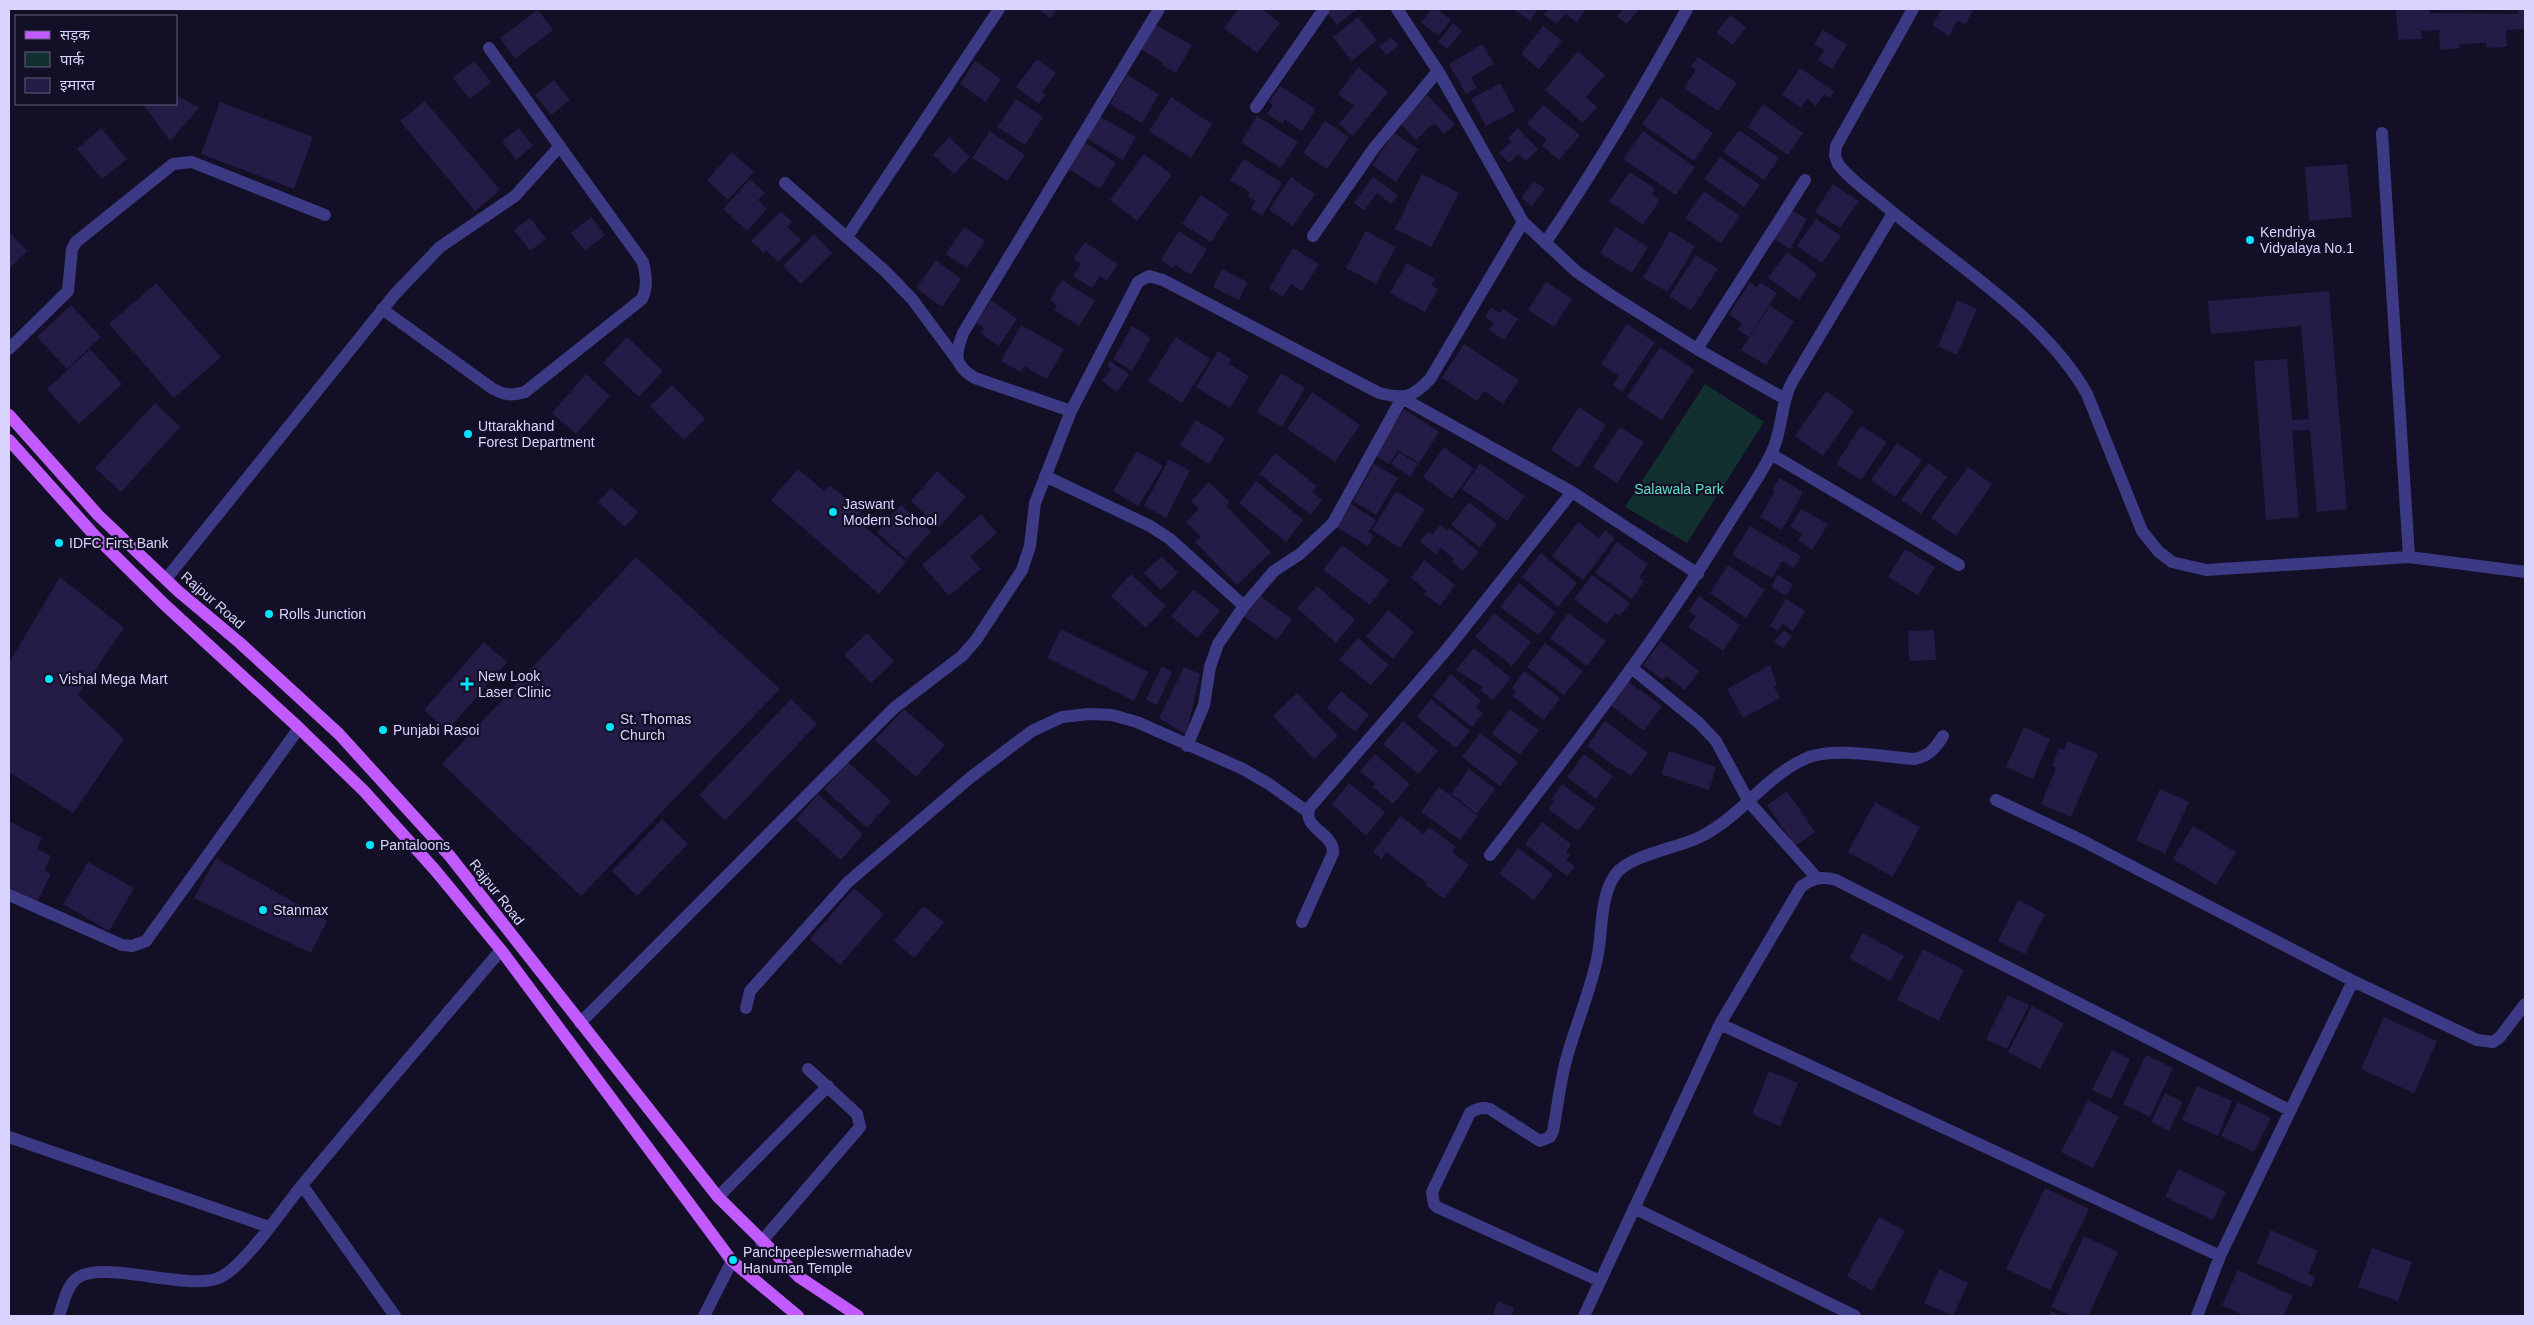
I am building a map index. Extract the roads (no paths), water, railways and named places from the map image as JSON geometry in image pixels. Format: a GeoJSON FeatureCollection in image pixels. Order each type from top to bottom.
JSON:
{"type":"FeatureCollection","features":[{"type":"Feature","properties":{"kind":"main road","name":"Rajpur Road"},"geometry":{"type":"LineString","coordinates":[[9,415],[98,515],[166,579],[339,734],[449,854],[718,1197],[761,1242],[799,1276],[858,1316]]}},
{"type":"Feature","properties":{"kind":"main road"},"geometry":{"type":"LineString","coordinates":[[9,440],[96,537],[165,605],[299,728],[364,791],[422,855],[501,950],[732,1260],[798,1316]]}},
{"type":"Feature","properties":{"kind":"street"},"geometry":{"type":"LineString","coordinates":[[847,237],[999,9]]}},
{"type":"Feature","properties":{"kind":"street"},"geometry":{"type":"LineString","coordinates":[[958,361],[957,350],[963,333],[1159,9]]}},
{"type":"Feature","properties":{"kind":"street"},"geometry":{"type":"LineString","coordinates":[[1256,107],[1324,9]]}},
{"type":"Feature","properties":{"kind":"street"},"geometry":{"type":"LineString","coordinates":[[1397,9],[1438,71],[1523,222],[1577,272],[1601,289],[1697,349],[1785,399]]}},
{"type":"Feature","properties":{"kind":"street"},"geometry":{"type":"LineString","coordinates":[[1545,243],[1619,129],[1687,9]]}},
{"type":"Feature","properties":{"kind":"street"},"geometry":{"type":"LineString","coordinates":[[1913,9],[1836,146],[1834,156],[1843,171],[2005,303],[2053,345],[2075,372],[2087,394],[2142,531],[2158,551],[2172,562],[2206,570],[2408,557],[2525,572]]}},
{"type":"Feature","properties":{"kind":"street"},"geometry":{"type":"LineString","coordinates":[[382,309],[493,389],[505,395],[515,395],[525,392],[642,299],[645,292],[646,276],[642,262],[489,48]]}},
{"type":"Feature","properties":{"kind":"street"},"geometry":{"type":"LineString","coordinates":[[1313,236],[1374,148],[1438,71]]}},
{"type":"Feature","properties":{"kind":"street"},"geometry":{"type":"LineString","coordinates":[[2382,133],[2408,557]]}},
{"type":"Feature","properties":{"kind":"street"},"geometry":{"type":"LineString","coordinates":[[166,579],[382,309],[440,247],[515,196],[560,146]]}},
{"type":"Feature","properties":{"kind":"street"},"geometry":{"type":"LineString","coordinates":[[9,349],[68,291],[72,249],[76,242],[173,164],[192,162],[326,215]]}},
{"type":"Feature","properties":{"kind":"street"},"geometry":{"type":"LineString","coordinates":[[1697,349],[1805,180]]}},
{"type":"Feature","properties":{"kind":"street"},"geometry":{"type":"LineString","coordinates":[[785,183],[847,237],[912,299],[964,371],[976,378],[1071,411]]}},
{"type":"Feature","properties":{"kind":"street"},"geometry":{"type":"LineString","coordinates":[[1490,855],[1633,669],[1698,574],[1771,454],[1780,431],[1785,399],[1792,382],[1894,213]]}},
{"type":"Feature","properties":{"kind":"street"},"geometry":{"type":"LineString","coordinates":[[1187,746],[1204,705],[1212,656],[1244,606],[1274,571],[1312,544],[1333,524],[1402,398],[1417,393],[1430,379],[1523,222]]}},
{"type":"Feature","properties":{"kind":"street"},"geometry":{"type":"LineString","coordinates":[[580,1023],[894,708],[962,656],[972,645],[990,621],[1027,559],[1035,503],[1071,411],[1138,282],[1149,276],[1163,280],[1379,393],[1402,398],[1572,492],[1698,574]]}},
{"type":"Feature","properties":{"kind":"street"},"geometry":{"type":"LineString","coordinates":[[1771,454],[1959,565]]}},
{"type":"Feature","properties":{"kind":"street"},"geometry":{"type":"LineString","coordinates":[[1045,476],[1150,526],[1170,539],[1244,606]]}},
{"type":"Feature","properties":{"kind":"street"},"geometry":{"type":"LineString","coordinates":[[1302,922],[1334,847],[1332,842],[1310,822],[1308,812],[1313,803],[1448,648],[1572,492]]}},
{"type":"Feature","properties":{"kind":"street"},"geometry":{"type":"LineString","coordinates":[[1633,669],[1699,723],[1716,741],[1749,802],[1817,878]]}},
{"type":"Feature","properties":{"kind":"street"},"geometry":{"type":"LineString","coordinates":[[746,1008],[750,991],[848,882],[971,777],[1032,731],[1062,718],[1089,714],[1112,715],[1137,722],[1187,746],[1243,769],[1269,784],[1308,812]]}},
{"type":"Feature","properties":{"kind":"street"},"geometry":{"type":"LineString","coordinates":[[9,895],[122,945],[132,946],[146,941],[299,728]]}},
{"type":"Feature","properties":{"kind":"street"},"geometry":{"type":"LineString","coordinates":[[1600,1281],[1437,1207],[1434,1204],[1432,1192],[1470,1114],[1475,1109],[1483,1107],[1490,1109],[1540,1141],[1550,1137],[1553,1131],[1566,1059],[1597,961],[1607,895],[1615,874],[1629,864],[1686,844],[1715,830],[1749,802],[1760,790],[1809,757],[1821,754],[1846,754],[1914,759],[1925,757],[1933,752],[1943,736]]}},
{"type":"Feature","properties":{"kind":"street"},"geometry":{"type":"LineString","coordinates":[[1996,800],[2083,842],[2353,981],[2464,1034],[2486,1042],[2493,1042],[2500,1037],[2525,1004]]}},
{"type":"Feature","properties":{"kind":"street"},"geometry":{"type":"LineString","coordinates":[[1584,1316],[1720,1024],[1801,887],[1817,878],[1824,877],[1836,880],[2289,1110]]}},
{"type":"Feature","properties":{"kind":"street"},"geometry":{"type":"LineString","coordinates":[[59,1316],[68,1290],[74,1280],[82,1275],[89,1273],[138,1275],[197,1281],[219,1278],[241,1262],[302,1185],[501,950]]}},
{"type":"Feature","properties":{"kind":"street"},"geometry":{"type":"LineString","coordinates":[[2197,1316],[2220,1256],[2353,981]]}},
{"type":"Feature","properties":{"kind":"street"},"geometry":{"type":"LineString","coordinates":[[1720,1024],[2220,1256]]}},
{"type":"Feature","properties":{"kind":"street"},"geometry":{"type":"LineString","coordinates":[[761,1242],[860,1127],[857,1114],[808,1069]]}},
{"type":"Feature","properties":{"kind":"street"},"geometry":{"type":"LineString","coordinates":[[718,1197],[828,1086]]}},
{"type":"Feature","properties":{"kind":"street"},"geometry":{"type":"LineString","coordinates":[[9,1136],[269,1227]]}},
{"type":"Feature","properties":{"kind":"street"},"geometry":{"type":"LineString","coordinates":[[302,1185],[395,1316]]}},
{"type":"Feature","properties":{"kind":"street"},"geometry":{"type":"LineString","coordinates":[[1634,1208],[1855,1316]]}},
{"type":"Feature","properties":{"kind":"street"},"geometry":{"type":"LineString","coordinates":[[704,1316],[732,1260]]}},
{"type":"Feature","properties":{"kind":"place","name":"Kendriya Vidyalaya No.1"},"geometry":{"type":"Point","coordinates":[2250,240]}},
{"type":"Feature","properties":{"kind":"place","name":"Uttarakhand Forest Department"},"geometry":{"type":"Point","coordinates":[468,434]}},
{"type":"Feature","properties":{"kind":"place","name":"Jaswant Modern School"},"geometry":{"type":"Point","coordinates":[833,512]}},
{"type":"Feature","properties":{"kind":"place","name":"IDFC First Bank"},"geometry":{"type":"Point","coordinates":[59,543]}},
{"type":"Feature","properties":{"kind":"place","name":"Rolls Junction"},"geometry":{"type":"Point","coordinates":[269,614]}},
{"type":"Feature","properties":{"kind":"place","name":"Vishal Mega Mart"},"geometry":{"type":"Point","coordinates":[49,679]}},
{"type":"Feature","properties":{"kind":"place","name":"New Look Laser Clinic"},"geometry":{"type":"Point","coordinates":[467,684]}},
{"type":"Feature","properties":{"kind":"place","name":"St. Thomas Church"},"geometry":{"type":"Point","coordinates":[610,727]}},
{"type":"Feature","properties":{"kind":"place","name":"Punjabi Rasoi"},"geometry":{"type":"Point","coordinates":[383,730]}},
{"type":"Feature","properties":{"kind":"place","name":"Pantaloons"},"geometry":{"type":"Point","coordinates":[370,845]}},
{"type":"Feature","properties":{"kind":"place","name":"Stanmax"},"geometry":{"type":"Point","coordinates":[263,910]}},
{"type":"Feature","properties":{"kind":"place","name":"Panchpeepleswermahadev Hanuman Temple"},"geometry":{"type":"Point","coordinates":[733,1260]}},
{"type":"Feature","properties":{"kind":"park label","name":"Salawala Park"},"geometry":{"type":"Point","coordinates":[1679,489]}}]}
